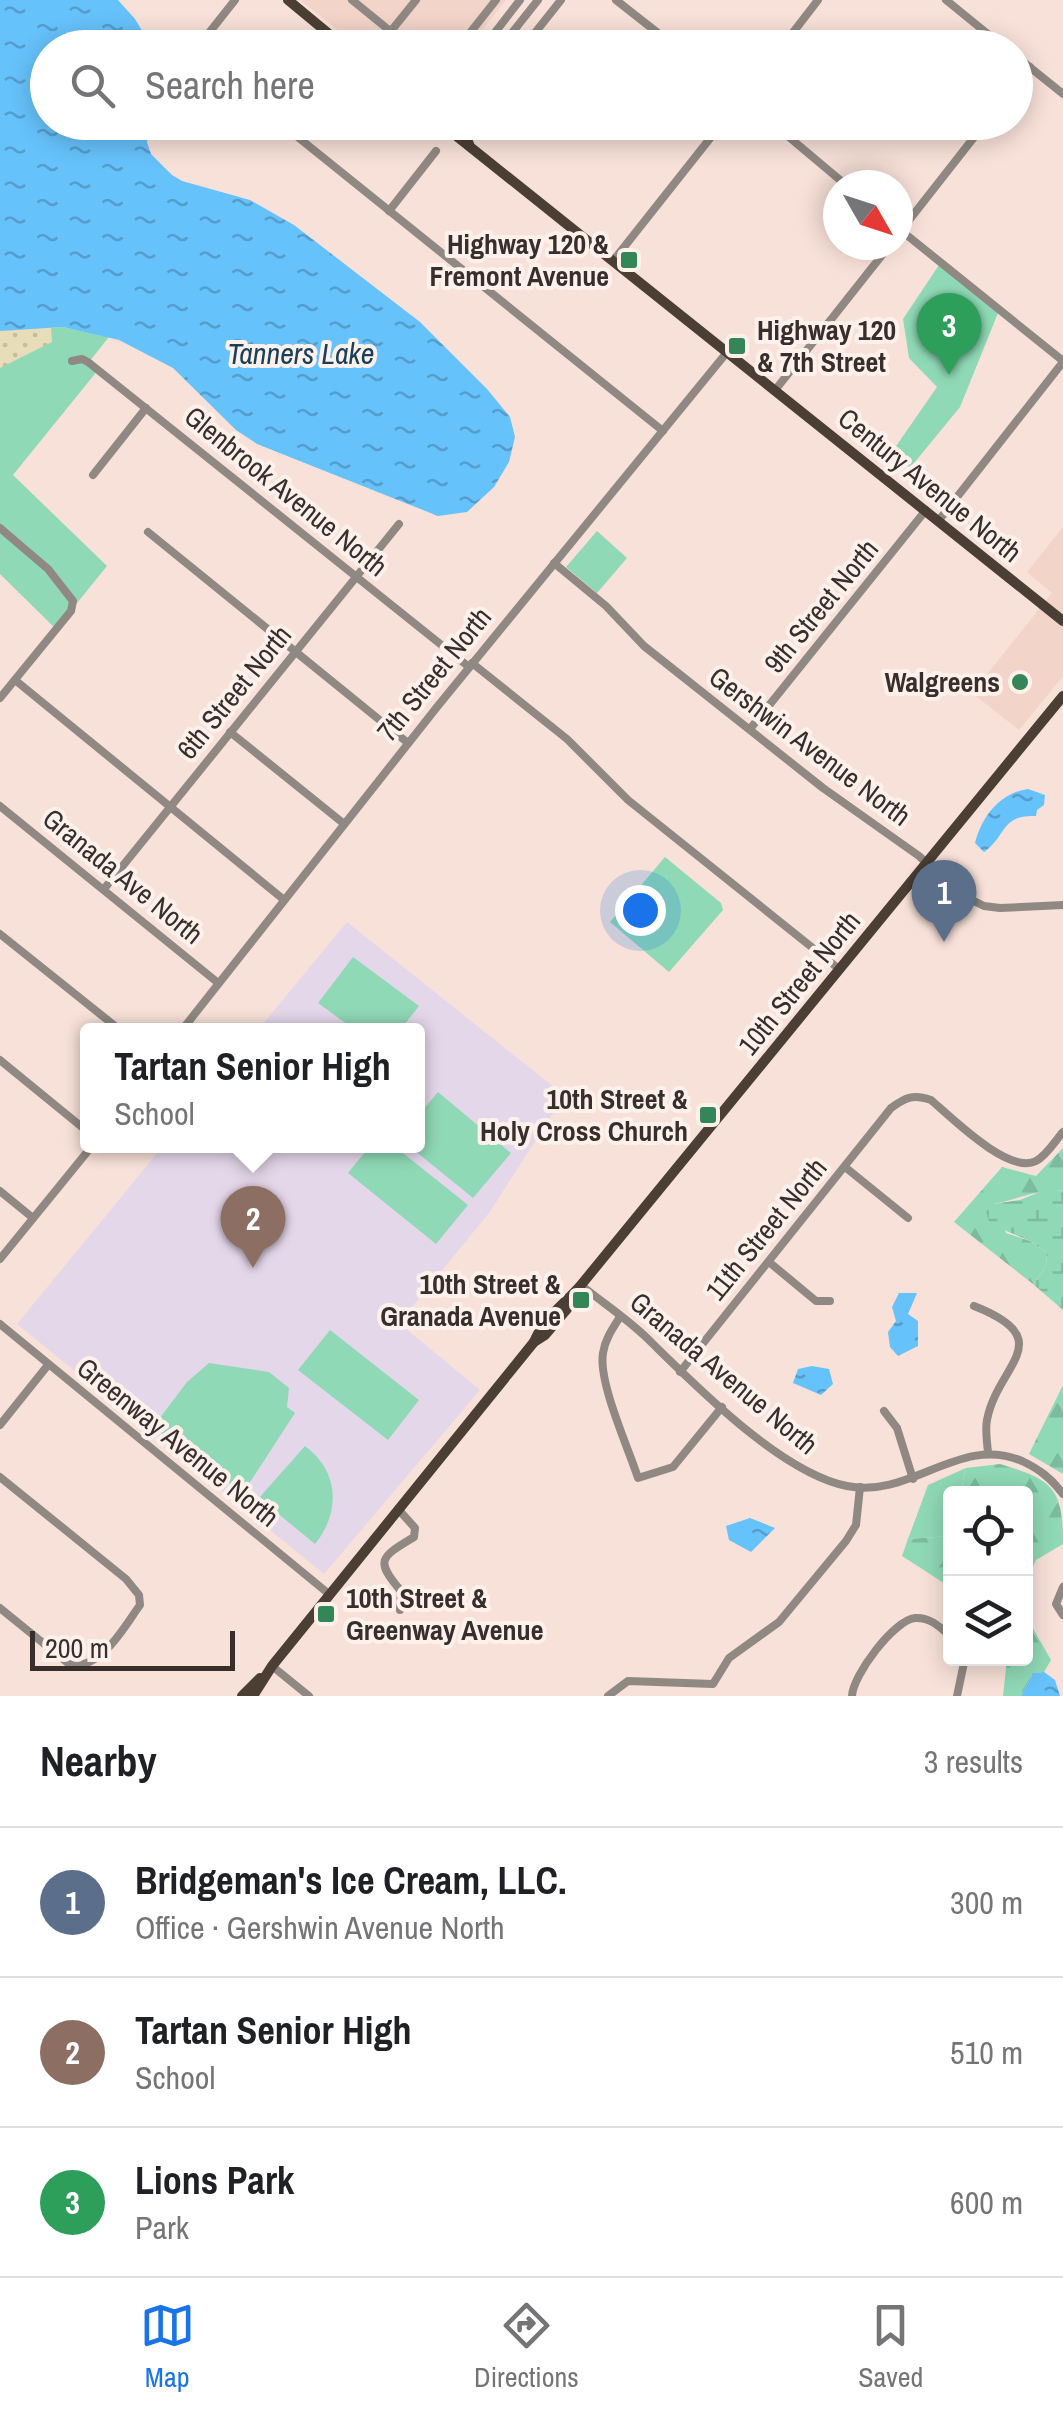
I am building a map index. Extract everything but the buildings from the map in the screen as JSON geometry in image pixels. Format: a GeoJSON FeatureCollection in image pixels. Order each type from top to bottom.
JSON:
{"type":"FeatureCollection","features":[{"type":"Feature","properties":{"kind":"main road"},"geometry":{"type":"LineString","coordinates":[[288,0],[324,30]]}},
{"type":"Feature","properties":{"kind":"main road","name":"Century Avenue North"},"geometry":{"type":"LineString","coordinates":[[460,140],[1063,621]]}},
{"type":"Feature","properties":{"kind":"main road"},"geometry":{"type":"LineString","coordinates":[[467,140],[472,150]]}},
{"type":"Feature","properties":{"kind":"main road","name":"10th Street North"},"geometry":{"type":"LineString","coordinates":[[242,1696],[268,1670],[534,1342],[545,1335],[567,1308],[570,1298],[1063,696]]}},
{"type":"Feature","properties":{"kind":"main road","name":"10th Street North"},"geometry":{"type":"LineString","coordinates":[[253,1696],[268,1670]]}},
{"type":"Feature","properties":{"kind":"street"},"geometry":{"type":"LineString","coordinates":[[212,30],[235,0]]}},
{"type":"Feature","properties":{"kind":"street"},"geometry":{"type":"LineString","coordinates":[[352,0],[390,30]]}},
{"type":"Feature","properties":{"kind":"street"},"geometry":{"type":"LineString","coordinates":[[392,30],[416,0]]}},
{"type":"Feature","properties":{"kind":"street"},"geometry":{"type":"LineString","coordinates":[[472,30],[496,0]]}},
{"type":"Feature","properties":{"kind":"street"},"geometry":{"type":"LineString","coordinates":[[497,30],[520,0]]}},
{"type":"Feature","properties":{"kind":"street"},"geometry":{"type":"LineString","coordinates":[[514,30],[538,0]]}},
{"type":"Feature","properties":{"kind":"street"},"geometry":{"type":"LineString","coordinates":[[537,30],[560,0]]}},
{"type":"Feature","properties":{"kind":"street"},"geometry":{"type":"LineString","coordinates":[[616,0],[654,30]]}},
{"type":"Feature","properties":{"kind":"street"},"geometry":{"type":"LineString","coordinates":[[795,30],[818,0]]}},
{"type":"Feature","properties":{"kind":"street"},"geometry":{"type":"LineString","coordinates":[[946,0],[983,30]]}},
{"type":"Feature","properties":{"kind":"street"},"geometry":{"type":"LineString","coordinates":[[1033,70],[1063,94]]}},
{"type":"Feature","properties":{"kind":"street"},"geometry":{"type":"LineString","coordinates":[[301,140],[663,431]]}},
{"type":"Feature","properties":{"kind":"street"},"geometry":{"type":"LineString","coordinates":[[614,261],[709,140]]}},
{"type":"Feature","properties":{"kind":"street"},"geometry":{"type":"LineString","coordinates":[[792,140],[828,170]]}},
{"type":"Feature","properties":{"kind":"street"},"geometry":{"type":"LineString","coordinates":[[913,213],[972,140]]}},
{"type":"Feature","properties":{"kind":"street"},"geometry":{"type":"LineString","coordinates":[[388,211],[436,151]]}},
{"type":"Feature","properties":{"kind":"street"},"geometry":{"type":"LineString","coordinates":[[913,242],[1063,361],[938,520]]}},
{"type":"Feature","properties":{"kind":"street"},"geometry":{"type":"LineString","coordinates":[[776,389],[878,260]]}},
{"type":"Feature","properties":{"kind":"street","name":"7th Street North"},"geometry":{"type":"LineString","coordinates":[[187,1023],[470,665],[728,351]]}},
{"type":"Feature","properties":{"kind":"street","name":"Glenbrook Avenue North"},"geometry":{"type":"LineString","coordinates":[[72,361],[87,361],[567,740],[628,800],[839,969]]}},
{"type":"Feature","properties":{"kind":"street"},"geometry":{"type":"LineString","coordinates":[[92,475],[146,408]]}},
{"type":"Feature","properties":{"kind":"street","name":"9th Street North"},"geometry":{"type":"LineString","coordinates":[[750,729],[926,510]]}},
{"type":"Feature","properties":{"kind":"street","name":"6th Street North"},"geometry":{"type":"LineString","coordinates":[[104,889],[400,524]]}},
{"type":"Feature","properties":{"kind":"street"},"geometry":{"type":"LineString","coordinates":[[0,528],[48,569],[72,596],[69,613],[0,698]]}},
{"type":"Feature","properties":{"kind":"street"},"geometry":{"type":"LineString","coordinates":[[148,532],[408,743]]}},
{"type":"Feature","properties":{"kind":"street","name":"Gershwin Avenue North"},"geometry":{"type":"LineString","coordinates":[[554,562],[606,606],[644,646],[960,894],[984,906],[1063,904]]}},
{"type":"Feature","properties":{"kind":"street"},"geometry":{"type":"LineString","coordinates":[[15,680],[283,899]]}},
{"type":"Feature","properties":{"kind":"street"},"geometry":{"type":"LineString","coordinates":[[230,732],[344,824]]}},
{"type":"Feature","properties":{"kind":"street","name":"Granada Ave North"},"geometry":{"type":"LineString","coordinates":[[0,806],[217,982]]}},
{"type":"Feature","properties":{"kind":"street"},"geometry":{"type":"LineString","coordinates":[[0,934],[111,1023]]}},
{"type":"Feature","properties":{"kind":"street"},"geometry":{"type":"LineString","coordinates":[[0,1060],[80,1125]]}},
{"type":"Feature","properties":{"kind":"street","name":"11th Street North"},"geometry":{"type":"LineString","coordinates":[[680,1372],[887,1113],[906,1097],[917,1095],[931,1100],[1004,1159],[1019,1165],[1034,1162],[1063,1132]]}},
{"type":"Feature","properties":{"kind":"street"},"geometry":{"type":"LineString","coordinates":[[0,1258],[86,1153]]}},
{"type":"Feature","properties":{"kind":"street"},"geometry":{"type":"LineString","coordinates":[[845,1166],[908,1218]]}},
{"type":"Feature","properties":{"kind":"street"},"geometry":{"type":"LineString","coordinates":[[0,1191],[33,1218]]}},
{"type":"Feature","properties":{"kind":"street"},"geometry":{"type":"LineString","coordinates":[[769,1262],[816,1301],[830,1301]]}},
{"type":"Feature","properties":{"kind":"street","name":"Granada Avenue North"},"geometry":{"type":"LineString","coordinates":[[581,1285],[722,1407],[794,1465],[817,1478],[876,1488],[913,1479],[968,1454],[988,1452]]}},
{"type":"Feature","properties":{"kind":"street"},"geometry":{"type":"LineString","coordinates":[[974,1306],[1002,1317],[1013,1326],[1018,1338],[1019,1351],[987,1418],[988,1452],[1003,1453],[1031,1466],[1051,1478],[1063,1494]]}},
{"type":"Feature","properties":{"kind":"street"},"geometry":{"type":"LineString","coordinates":[[620,1316],[607,1337],[602,1374],[638,1478],[673,1466],[722,1407]]}},
{"type":"Feature","properties":{"kind":"street","name":"Greenway Avenue North"},"geometry":{"type":"LineString","coordinates":[[0,1324],[329,1594]]}},
{"type":"Feature","properties":{"kind":"street"},"geometry":{"type":"LineString","coordinates":[[0,1425],[48,1365]]}},
{"type":"Feature","properties":{"kind":"street"},"geometry":{"type":"LineString","coordinates":[[884,1412],[896,1428],[913,1479]]}},
{"type":"Feature","properties":{"kind":"street"},"geometry":{"type":"LineString","coordinates":[[0,1477],[126,1580],[139,1595],[140,1605],[96,1659],[78,1667],[69,1664],[0,1608]]}},
{"type":"Feature","properties":{"kind":"street"},"geometry":{"type":"LineString","coordinates":[[713,1684],[729,1658],[779,1622],[846,1541],[856,1525],[860,1487]]}},
{"type":"Feature","properties":{"kind":"street"},"geometry":{"type":"LineString","coordinates":[[398,1509],[411,1520],[414,1536],[388,1552],[382,1565],[401,1591],[400,1610]]}},
{"type":"Feature","properties":{"kind":"street"},"geometry":{"type":"LineString","coordinates":[[1063,1588],[1056,1604],[1063,1615]]}},
{"type":"Feature","properties":{"kind":"street"},"geometry":{"type":"LineString","coordinates":[[852,1696],[854,1681],[899,1624],[911,1618],[926,1618],[943,1631]]}},
{"type":"Feature","properties":{"kind":"street"},"geometry":{"type":"LineString","coordinates":[[957,1696],[963,1666]]}},
{"type":"Feature","properties":{"kind":"street"},"geometry":{"type":"LineString","coordinates":[[268,1670],[309,1696]]}},
{"type":"Feature","properties":{"kind":"street"},"geometry":{"type":"LineString","coordinates":[[608,1696],[628,1681],[713,1684]]}},
{"type":"Feature","properties":{"kind":"street"},"geometry":{"type":"LineString","coordinates":[[713,1684],[719,1694]]}},
{"type":"Feature","properties":{"kind":"shaded area"},"geometry":{"type":"Polygon","coordinates":[[[300,0],[506,0],[482,30],[338,30],[300,0]]]}},
{"type":"Feature","properties":{"kind":"shaded area"},"geometry":{"type":"Polygon","coordinates":[[[1063,527],[1063,676],[1019,730],[972,693],[1052,593],[1027,572],[1063,527]]]}},
{"type":"Feature","properties":{"kind":"shaded area"},"geometry":{"type":"Polygon","coordinates":[[[347,922],[555,1088],[556,1109],[489,1213],[399,1323],[480,1390],[324,1574],[17,1324],[157,1153],[425,1153],[425,1023],[264,1023],[347,922]]]}},
{"type":"Feature","properties":{"kind":"green space"},"geometry":{"type":"Polygon","coordinates":[[[939,265],[998,313],[960,407],[910,468],[892,452],[937,387],[909,358],[903,319],[939,265]]]}},
{"type":"Feature","properties":{"kind":"green space"},"geometry":{"type":"Polygon","coordinates":[[[63,327],[109,337],[89,362],[98,370],[13,475],[107,566],[56,629],[0,574],[0,331],[63,327]]]}},
{"type":"Feature","properties":{"kind":"green space"},"geometry":{"type":"Polygon","coordinates":[[[597,531],[627,558],[597,593],[566,567],[597,531]]]}},
{"type":"Feature","properties":{"kind":"green space"},"geometry":{"type":"Polygon","coordinates":[[[665,857],[721,903],[723,910],[669,972],[610,922],[665,857]]]}},
{"type":"Feature","properties":{"kind":"green space"},"geometry":{"type":"Polygon","coordinates":[[[353,957],[419,1006],[406,1023],[345,1023],[318,1003],[353,957]]]}},
{"type":"Feature","properties":{"kind":"green space"},"geometry":{"type":"Polygon","coordinates":[[[438,1092],[511,1153],[473,1198],[418,1153],[425,1153],[425,1108],[438,1092]]]}},
{"type":"Feature","properties":{"kind":"green space"},"geometry":{"type":"Polygon","coordinates":[[[1063,1148],[1063,1191],[993,1204],[1006,1233],[1030,1241],[1046,1252],[1047,1265],[1033,1284],[954,1222],[1002,1167],[1036,1176],[1063,1148]]]}},
{"type":"Feature","properties":{"kind":"green space"},"geometry":{"type":"Polygon","coordinates":[[[364,1153],[403,1153],[468,1205],[436,1244],[348,1173],[364,1153]]]}},
{"type":"Feature","properties":{"kind":"green space"},"geometry":{"type":"Polygon","coordinates":[[[1047,1189],[1063,1191],[1063,1310],[1033,1284],[1047,1265],[1046,1252],[990,1224],[986,1212],[993,1204],[1020,1200],[1047,1189]]]}},
{"type":"Feature","properties":{"kind":"green space"},"geometry":{"type":"Polygon","coordinates":[[[330,1330],[419,1400],[388,1440],[298,1370],[330,1330]]]}},
{"type":"Feature","properties":{"kind":"green space"},"geometry":{"type":"Polygon","coordinates":[[[209,1363],[269,1372],[289,1388],[287,1407],[295,1413],[243,1493],[153,1427],[187,1382],[209,1363]]]}},
{"type":"Feature","properties":{"kind":"green space"},"geometry":{"type":"Polygon","coordinates":[[[1063,1385],[1063,1474],[1029,1454],[1063,1385]]]}},
{"type":"Feature","properties":{"kind":"green space"},"geometry":{"type":"Polygon","coordinates":[[[305,1446],[325,1467],[332,1492],[329,1519],[315,1544],[259,1498],[305,1446]]]}},
{"type":"Feature","properties":{"kind":"green space"},"geometry":{"type":"Polygon","coordinates":[[[1000,1464],[1043,1482],[1057,1498],[1061,1510],[1063,1544],[1036,1560],[1033,1567],[1033,1486],[962,1486],[966,1468],[1000,1464]]]}},
{"type":"Feature","properties":{"kind":"green space"},"geometry":{"type":"Polygon","coordinates":[[[966,1468],[962,1486],[943,1486],[943,1536],[908,1539],[928,1485],[966,1468]]]}},
{"type":"Feature","properties":{"kind":"green space"},"geometry":{"type":"Polygon","coordinates":[[[943,1536],[943,1582],[902,1556],[908,1539],[943,1536]]]}},
{"type":"Feature","properties":{"kind":"green space"},"geometry":{"type":"Polygon","coordinates":[[[1033,1628],[1051,1660],[1044,1672],[1033,1673],[1021,1696],[1003,1696],[1006,1666],[1033,1666],[1033,1628]]]}},
{"type":"Feature","properties":{"kind":"sand"},"geometry":{"type":"Polygon","coordinates":[[[51,327],[52,342],[0,368],[0,331],[51,327]]]}},
{"type":"Feature","properties":{"kind":"water","name":"Tanners Lake"},"geometry":{"type":"Polygon","coordinates":[[[0,0],[118,0],[142,30],[30,30],[30,140],[147,140],[151,154],[182,181],[250,200],[294,225],[420,322],[487,389],[510,417],[515,437],[509,462],[494,487],[467,512],[438,516],[257,444],[236,430],[173,368],[119,340],[63,327],[0,331],[0,0]]]}},
{"type":"Feature","properties":{"kind":"water"},"geometry":{"type":"Polygon","coordinates":[[[1028,789],[1045,795],[1044,805],[1036,816],[1010,823],[984,852],[975,843],[987,815],[1009,795],[1028,789]]]}},
{"type":"Feature","properties":{"kind":"water"},"geometry":{"type":"Polygon","coordinates":[[[899,1293],[917,1293],[908,1314],[918,1321],[918,1346],[898,1356],[890,1347],[888,1332],[896,1321],[892,1307],[899,1293]]]}},
{"type":"Feature","properties":{"kind":"water"},"geometry":{"type":"Polygon","coordinates":[[[798,1369],[829,1369],[833,1384],[821,1395],[793,1383],[798,1369]]]}},
{"type":"Feature","properties":{"kind":"water"},"geometry":{"type":"Polygon","coordinates":[[[750,1518],[775,1528],[751,1552],[729,1540],[726,1526],[750,1518]]]}},
{"type":"Feature","properties":{"kind":"water"},"geometry":{"type":"Polygon","coordinates":[[[1044,1672],[1055,1680],[1060,1696],[1021,1696],[1033,1673],[1044,1672]]]}},
{"type":"Feature","properties":{"kind":"place","name":"Highway 120 & Fremont Avenue"},"geometry":{"type":"Point","coordinates":[629,260]}},
{"type":"Feature","properties":{"kind":"place","name":"Highway 120 & 7th Street"},"geometry":{"type":"Point","coordinates":[737,346]}},
{"type":"Feature","properties":{"kind":"place","name":"Lions Park"},"geometry":{"type":"Point","coordinates":[949,375]}},
{"type":"Feature","properties":{"kind":"place","name":"Walgreens"},"geometry":{"type":"Point","coordinates":[1020,682]}},
{"type":"Feature","properties":{"kind":"place","name":"Bridgeman's Ice Cream, LLC."},"geometry":{"type":"Point","coordinates":[944,942]}},
{"type":"Feature","properties":{"kind":"place","name":"10th Street & Holy Cross Church"},"geometry":{"type":"Point","coordinates":[708,1115]}},
{"type":"Feature","properties":{"kind":"place","name":"Tartan Senior High"},"geometry":{"type":"Point","coordinates":[253,1268]}},
{"type":"Feature","properties":{"kind":"place","name":"10th Street & Granada Avenue"},"geometry":{"type":"Point","coordinates":[581,1300]}},
{"type":"Feature","properties":{"kind":"place","name":"10th Street & Greenway Avenue"},"geometry":{"type":"Point","coordinates":[326,1614]}}]}
